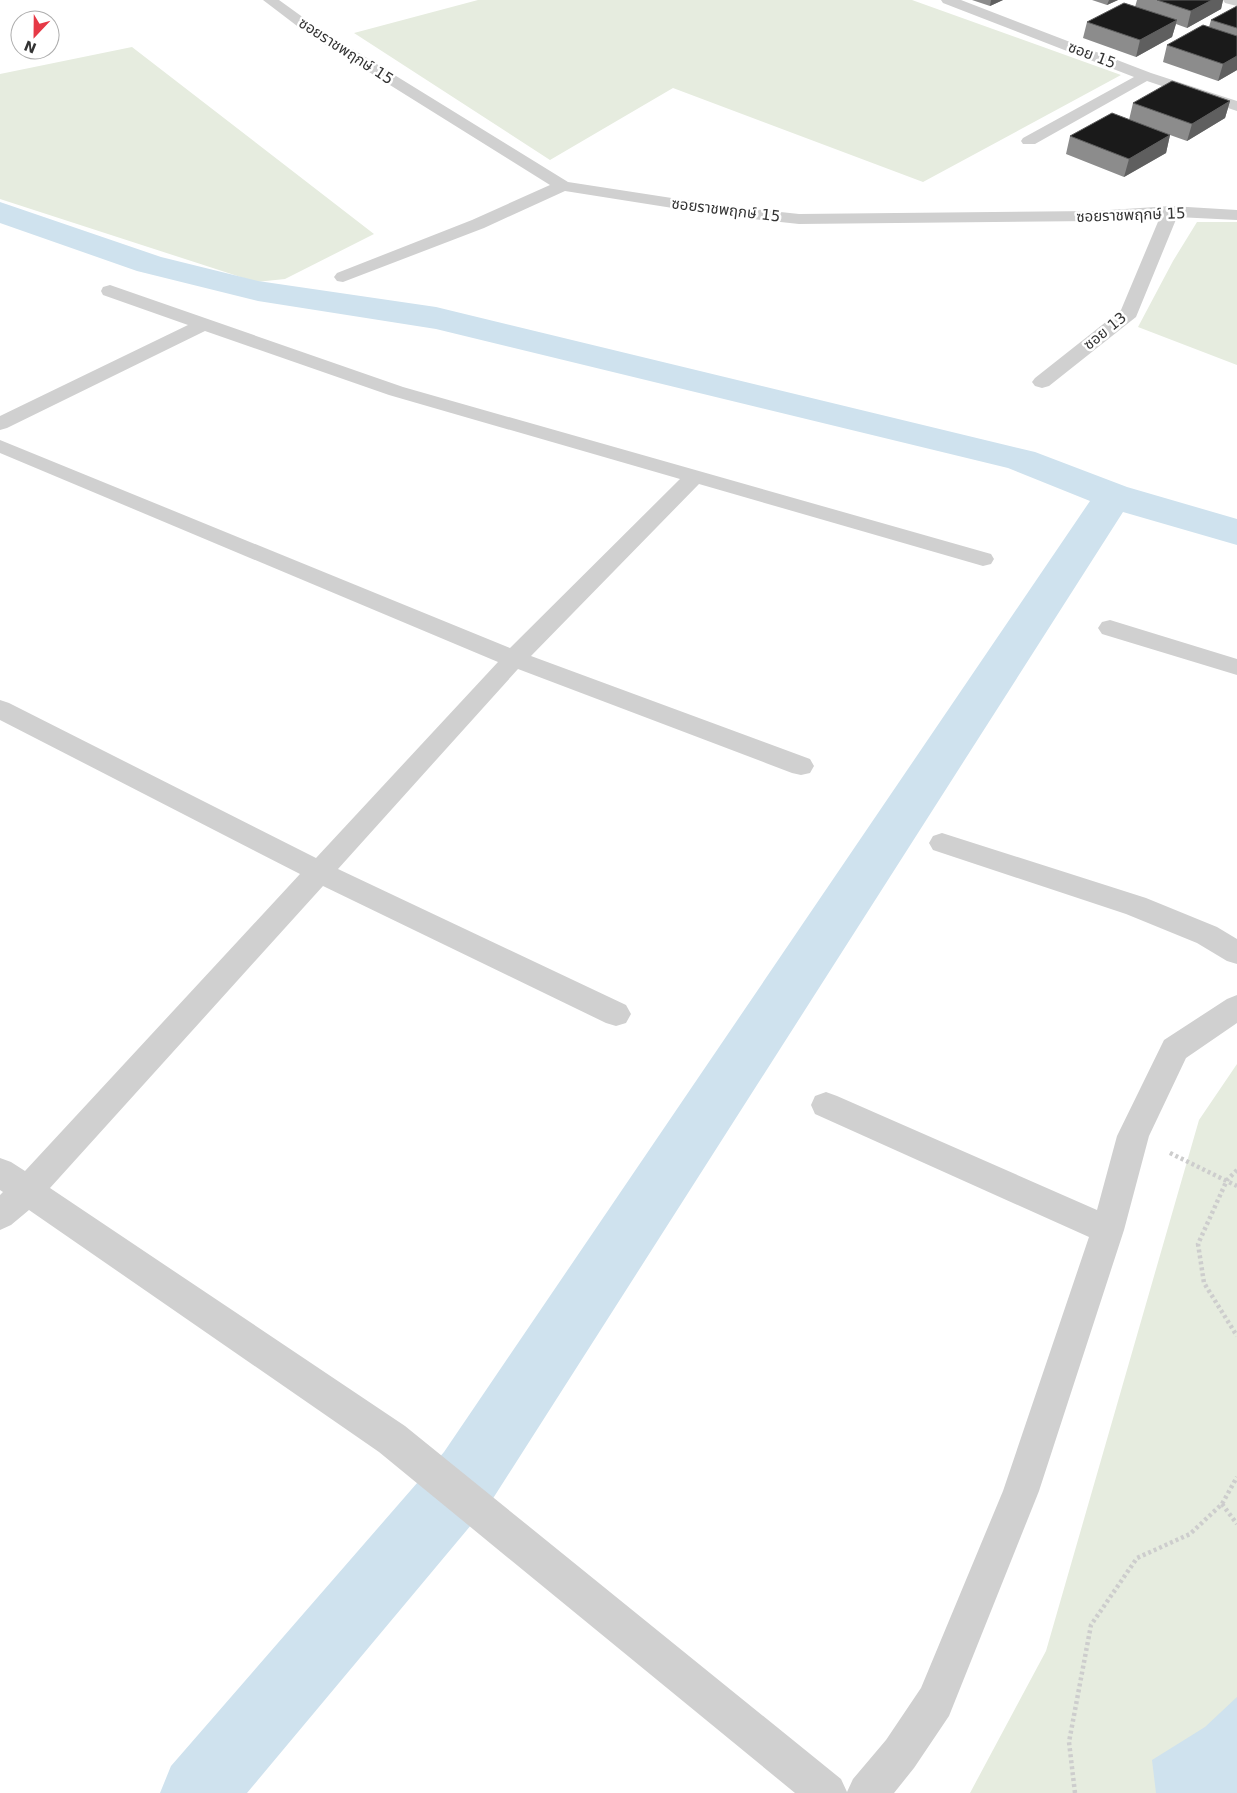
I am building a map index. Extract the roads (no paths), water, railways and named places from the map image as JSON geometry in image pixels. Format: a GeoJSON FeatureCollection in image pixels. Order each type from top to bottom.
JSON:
{"type":"FeatureCollection","features":[{"type":"Feature","properties":{"kind":"street","name":"ซอยราชพฤกษ์ 15"},"geometry":{"type":"LineString","coordinates":[[270,0],[310,29],[376,71],[563,186],[717,210],[799,219],[1094,216],[1171,211],[1237,216]]}},
{"type":"Feature","properties":{"kind":"street","name":"ซอย 15"},"geometry":{"type":"LineString","coordinates":[[948,0],[1146,76],[1237,106]]}},
{"type":"Feature","properties":{"kind":"street"},"geometry":{"type":"LineString","coordinates":[[1230,0],[1237,2]]}},
{"type":"Feature","properties":{"kind":"street"},"geometry":{"type":"LineString","coordinates":[[1029,141],[1146,76]]}},
{"type":"Feature","properties":{"kind":"street"},"geometry":{"type":"LineString","coordinates":[[344,277],[478,224],[563,186]]}},
{"type":"Feature","properties":{"kind":"street","name":"ซอย 13"},"geometry":{"type":"LineString","coordinates":[[1042,382],[1129,313],[1171,211]]}},
{"type":"Feature","properties":{"kind":"street"},"geometry":{"type":"LineString","coordinates":[[110,291],[396,391],[983,559]]}},
{"type":"Feature","properties":{"kind":"street"},"geometry":{"type":"LineString","coordinates":[[0,424],[204,324]]}},
{"type":"Feature","properties":{"kind":"street"},"geometry":{"type":"LineString","coordinates":[[0,446],[514,659],[801,766]]}},
{"type":"Feature","properties":{"kind":"street"},"geometry":{"type":"LineString","coordinates":[[0,1215],[27,1192],[514,659],[694,477]]}},
{"type":"Feature","properties":{"kind":"street"},"geometry":{"type":"LineString","coordinates":[[1110,628],[1237,667]]}},
{"type":"Feature","properties":{"kind":"street"},"geometry":{"type":"LineString","coordinates":[[0,709],[320,872],[616,1014]]}},
{"type":"Feature","properties":{"kind":"street"},"geometry":{"type":"LineString","coordinates":[[942,844],[1136,906],[1207,935],[1237,954]]}},
{"type":"Feature","properties":{"kind":"street"},"geometry":{"type":"LineString","coordinates":[[867,1793],[900,1754],[935,1702],[1021,1491],[1108,1230],[1133,1136],[1176,1049],[1237,1007]]}},
{"type":"Feature","properties":{"kind":"street"},"geometry":{"type":"LineString","coordinates":[[826,1105],[1108,1230]]}},
{"type":"Feature","properties":{"kind":"street"},"geometry":{"type":"LineString","coordinates":[[0,1172],[392,1439],[827,1793]]}},
{"type":"Feature","properties":{"kind":"water"},"geometry":{"type":"Polygon","coordinates":[[[1237,1697],[1237,1793],[1156,1793],[1152,1760],[1205,1727],[1237,1697]]]}},
{"type":"Feature","properties":{"kind":"waterway"},"geometry":{"type":"LineString","coordinates":[[0,212],[149,264],[258,291],[436,318],[1021,460],[1113,496]]}},
{"type":"Feature","properties":{"kind":"waterway"},"geometry":{"type":"LineString","coordinates":[[198,1793],[468,1476],[1113,496]]}},
{"type":"Feature","properties":{"kind":"waterway"},"geometry":{"type":"LineString","coordinates":[[1113,496],[1237,532]]}}]}
